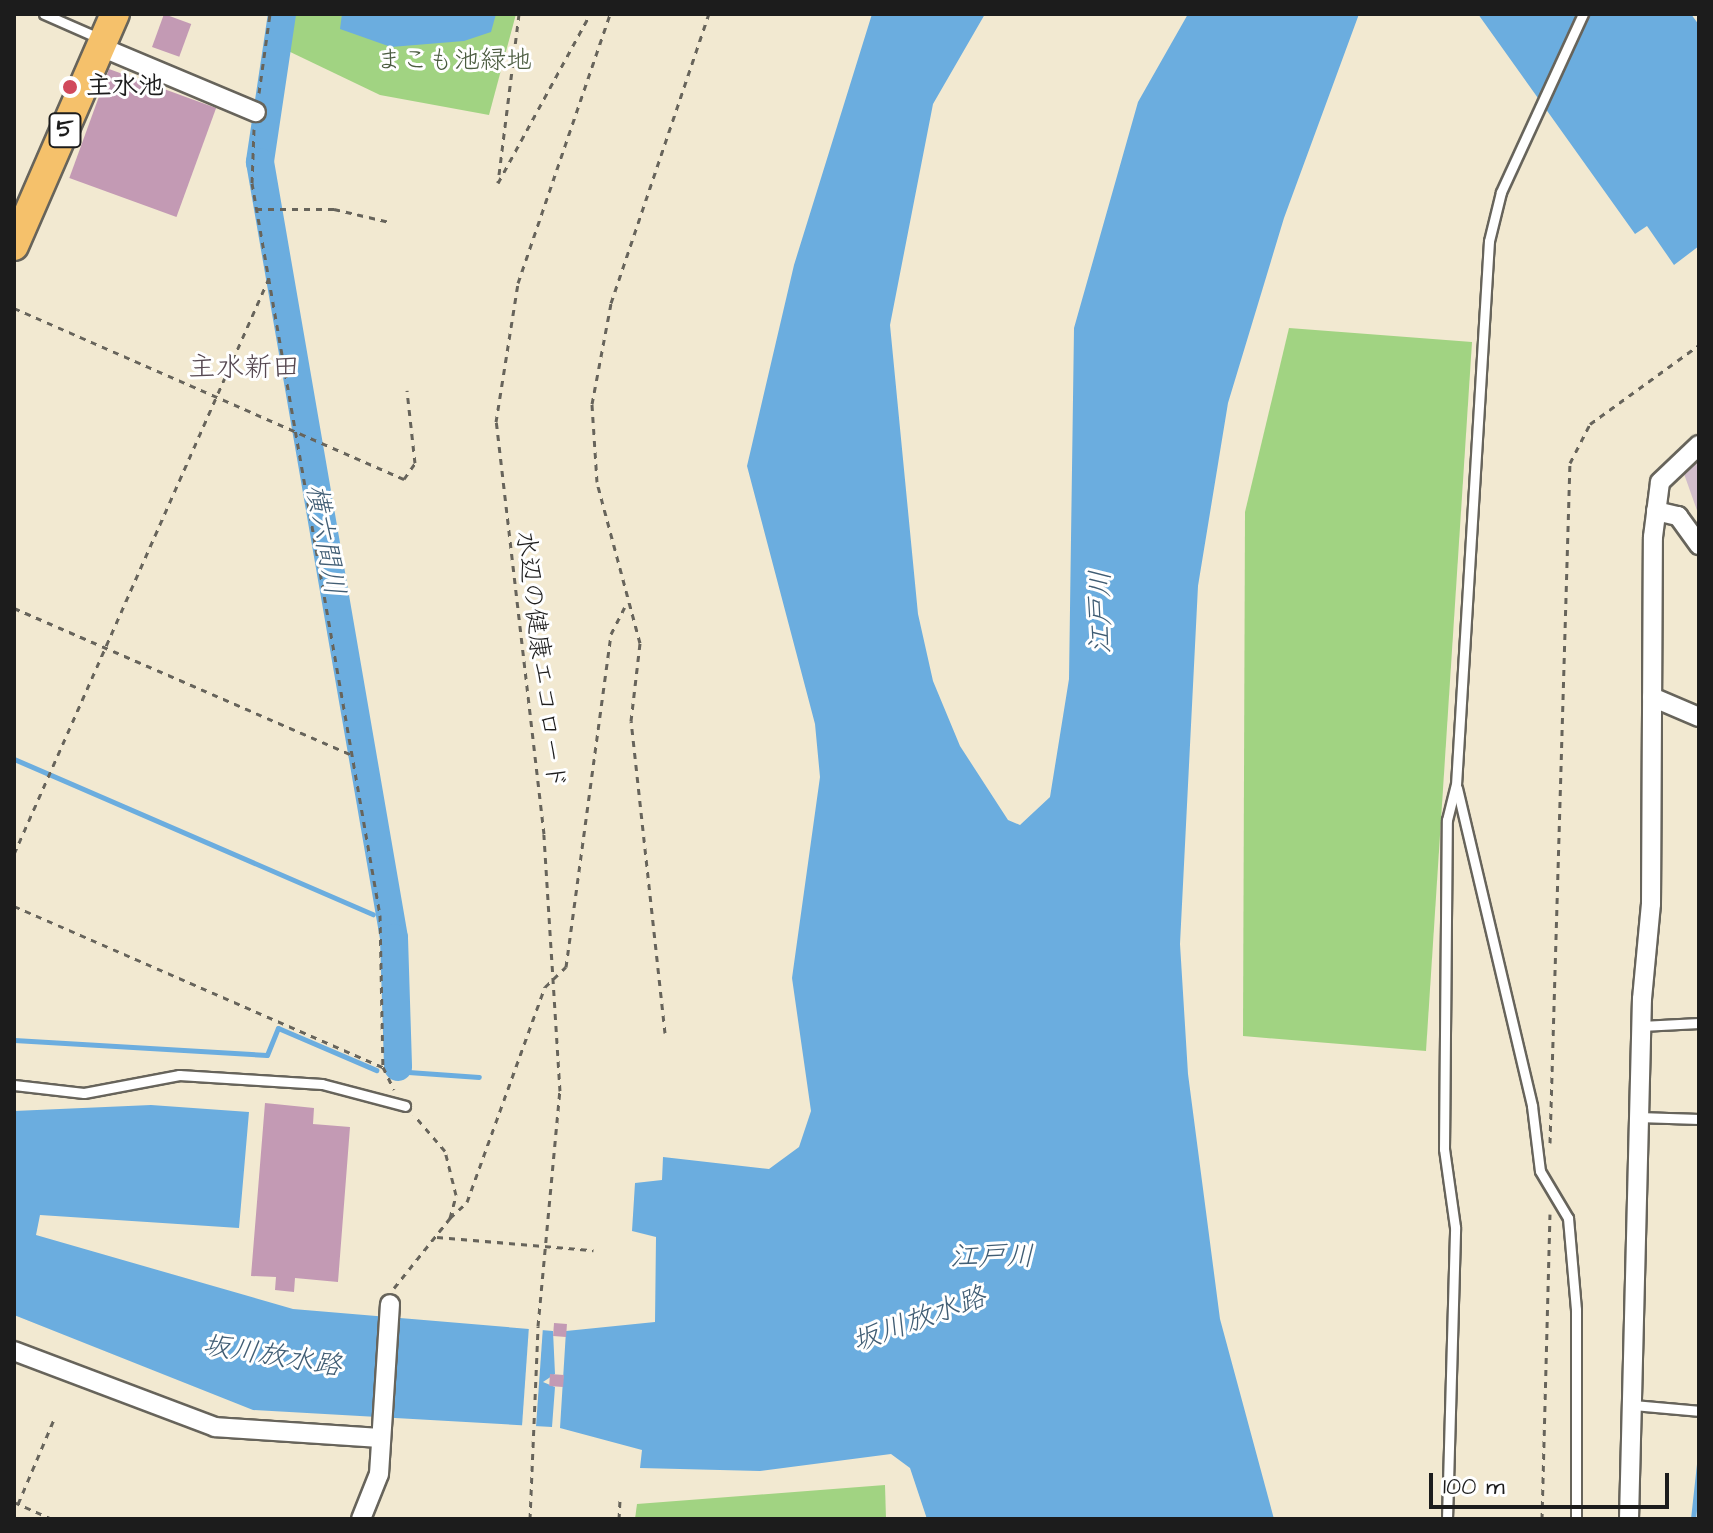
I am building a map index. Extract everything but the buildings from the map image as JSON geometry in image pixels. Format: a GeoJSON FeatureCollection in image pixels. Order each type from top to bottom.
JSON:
{"type":"FeatureCollection","features":[{"type":"Feature","properties":{"kind":"main road","name":"5"},"geometry":{"type":"LineString","coordinates":[[14,246],[115,14]]}},
{"type":"Feature","properties":{"kind":"street"},"geometry":{"type":"LineString","coordinates":[[102,44],[256,112]]}},
{"type":"Feature","properties":{"kind":"street"},"geometry":{"type":"LineString","coordinates":[[1629,1519],[1641,1026],[1651,904],[1656,511],[1665,474],[1699,445]]}},
{"type":"Feature","properties":{"kind":"street"},"geometry":{"type":"LineString","coordinates":[[1656,511],[1678,516],[1699,545]]}},
{"type":"Feature","properties":{"kind":"street"},"geometry":{"type":"LineString","coordinates":[[1652,697],[1699,717]]}},
{"type":"Feature","properties":{"kind":"street"},"geometry":{"type":"LineString","coordinates":[[361,1519],[379,1474],[390,1304]]}},
{"type":"Feature","properties":{"kind":"street"},"geometry":{"type":"LineString","coordinates":[[14,1351],[215,1427],[380,1430]]}},
{"type":"Feature","properties":{"kind":"lane"},"geometry":{"type":"LineString","coordinates":[[44,14],[102,44]]}},
{"type":"Feature","properties":{"kind":"lane"},"geometry":{"type":"LineString","coordinates":[[1447,1519],[1455,1210],[1443,1086],[1447,820],[1456,785],[1489,241],[1501,192],[1583,14]]}},
{"type":"Feature","properties":{"kind":"lane"},"geometry":{"type":"LineString","coordinates":[[1456,785],[1529,1091],[1540,1171],[1568,1218],[1576,1310],[1576,1519]]}},
{"type":"Feature","properties":{"kind":"lane"},"geometry":{"type":"LineString","coordinates":[[1641,1026],[1699,1023]]}},
{"type":"Feature","properties":{"kind":"lane"},"geometry":{"type":"LineString","coordinates":[[14,1085],[84,1093],[179,1075],[322,1084],[405,1106]]}},
{"type":"Feature","properties":{"kind":"lane"},"geometry":{"type":"LineString","coordinates":[[1638,1117],[1699,1119]]}},
{"type":"Feature","properties":{"kind":"lane"},"geometry":{"type":"LineString","coordinates":[[1632,1405],[1699,1411]]}},
{"type":"Feature","properties":{"kind":"path"},"geometry":{"type":"LineString","coordinates":[[270,14],[249,164],[384,947],[383,1067],[405,1106],[455,1176],[450,1218]]}},
{"type":"Feature","properties":{"kind":"path"},"geometry":{"type":"LineString","coordinates":[[519,14],[498,183],[590,14]]}},
{"type":"Feature","properties":{"kind":"path","name":"水辺の健康エコロード"},"geometry":{"type":"LineString","coordinates":[[530,1519],[531,1436],[538,1326],[549,1247],[560,1091],[555,977],[499,471],[498,397],[518,283],[610,14]]}},
{"type":"Feature","properties":{"kind":"path"},"geometry":{"type":"LineString","coordinates":[[665,1033],[631,721],[640,643],[626,607],[591,436],[601,338],[709,14]]}},
{"type":"Feature","properties":{"kind":"path"},"geometry":{"type":"LineString","coordinates":[[256,209],[334,209],[390,222]]}},
{"type":"Feature","properties":{"kind":"path"},"geometry":{"type":"LineString","coordinates":[[14,854],[213,396],[269,278]]}},
{"type":"Feature","properties":{"kind":"path"},"geometry":{"type":"LineString","coordinates":[[14,308],[404,479],[415,463],[407,390]]}},
{"type":"Feature","properties":{"kind":"path"},"geometry":{"type":"LineString","coordinates":[[1542,1519],[1552,1191],[1555,808],[1570,463],[1590,424],[1699,345]]}},
{"type":"Feature","properties":{"kind":"path"},"geometry":{"type":"LineString","coordinates":[[390,1304],[404,1268],[437,1237],[450,1218],[467,1202],[545,987],[566,967],[611,634],[626,607]]}},
{"type":"Feature","properties":{"kind":"path"},"geometry":{"type":"LineString","coordinates":[[14,608],[352,755]]}},
{"type":"Feature","properties":{"kind":"path"},"geometry":{"type":"LineString","coordinates":[[14,906],[383,1067]]}},
{"type":"Feature","properties":{"kind":"path"},"geometry":{"type":"LineString","coordinates":[[437,1237],[593,1250]]}},
{"type":"Feature","properties":{"kind":"path"},"geometry":{"type":"LineString","coordinates":[[52,1519],[16,1503],[55,1417]]}},
{"type":"Feature","properties":{"kind":"path"},"geometry":{"type":"LineString","coordinates":[[619,1519],[620,1500]]}},
{"type":"Feature","properties":{"kind":"shaded area"},"geometry":{"type":"Polygon","coordinates":[[[1699,458],[1699,516],[1683,471],[1699,458]]]}},
{"type":"Feature","properties":{"kind":"green space","name":"まこも池緑地"},"geometry":{"type":"Polygon","coordinates":[[[286,14],[516,14],[489,115],[380,95],[284,49],[286,14]]]}},
{"type":"Feature","properties":{"kind":"green space"},"geometry":{"type":"Polygon","coordinates":[[[1289,328],[1472,342],[1426,1051],[1243,1036],[1245,512],[1289,328]]]}},
{"type":"Feature","properties":{"kind":"green space"},"geometry":{"type":"Polygon","coordinates":[[[885,1485],[886,1519],[635,1519],[637,1504],[885,1485]]]}},
{"type":"Feature","properties":{"kind":"water"},"geometry":{"type":"Polygon","coordinates":[[[342,14],[496,14],[491,32],[464,41],[391,47],[340,29],[342,14]]]}},
{"type":"Feature","properties":{"kind":"water","name":"江戸川"},"geometry":{"type":"Polygon","coordinates":[[[872,14],[985,14],[933,104],[890,325],[918,614],[933,681],[960,746],[1008,820],[1020,825],[1050,797],[1069,679],[1074,328],[1138,102],[1188,14],[1359,14],[1284,218],[1228,403],[1198,586],[1180,944],[1188,1074],[1220,1319],[1274,1519],[927,1519],[910,1468],[891,1454],[760,1471],[640,1468],[642,1450],[560,1428],[566,1331],[655,1322],[656,1237],[632,1231],[635,1183],[662,1180],[663,1157],[769,1169],[799,1147],[811,1111],[792,978],[820,777],[815,724],[747,466],[794,265],[872,14]]]}},
{"type":"Feature","properties":{"kind":"water"},"geometry":{"type":"Polygon","coordinates":[[[1478,14],[1691,14],[1699,25],[1699,246],[1674,265],[1647,226],[1635,234],[1478,14]]]}},
{"type":"Feature","properties":{"kind":"water","name":"坂川放水路"},"geometry":{"type":"Polygon","coordinates":[[[151,1105],[249,1112],[239,1228],[40,1215],[36,1235],[293,1309],[553,1331],[555,1374],[543,1382],[555,1387],[552,1427],[253,1410],[14,1315],[14,1111],[151,1105]]]}},
{"type":"Feature","properties":{"kind":"pier"},"geometry":{"type":"Polygon","coordinates":[[[529,1326],[543,1327],[536,1430],[522,1429],[529,1326]]]}},
{"type":"Feature","properties":{"kind":"waterway","name":"横六間川"},"geometry":{"type":"LineString","coordinates":[[282,14],[260,162],[394,938],[398,1067]]}},
{"type":"Feature","properties":{"kind":"waterway"},"geometry":{"type":"LineString","coordinates":[[14,759],[373,914]]}},
{"type":"Feature","properties":{"kind":"waterway"},"geometry":{"type":"LineString","coordinates":[[14,1040],[267,1055],[278,1028],[376,1070]]}},
{"type":"Feature","properties":{"kind":"waterway"},"geometry":{"type":"LineString","coordinates":[[394,1071],[479,1077]]}},
{"type":"Feature","properties":{"kind":"waterway"},"geometry":{"type":"LineString","coordinates":[[1693,1519],[1699,1464]]}},
{"type":"Feature","properties":{"kind":"place","name":"主水池"},"geometry":{"type":"Point","coordinates":[70,87]}},
{"type":"Feature","properties":{"kind":"district","name":"主水新田"},"geometry":{"type":"Point","coordinates":[244,368]}}]}
